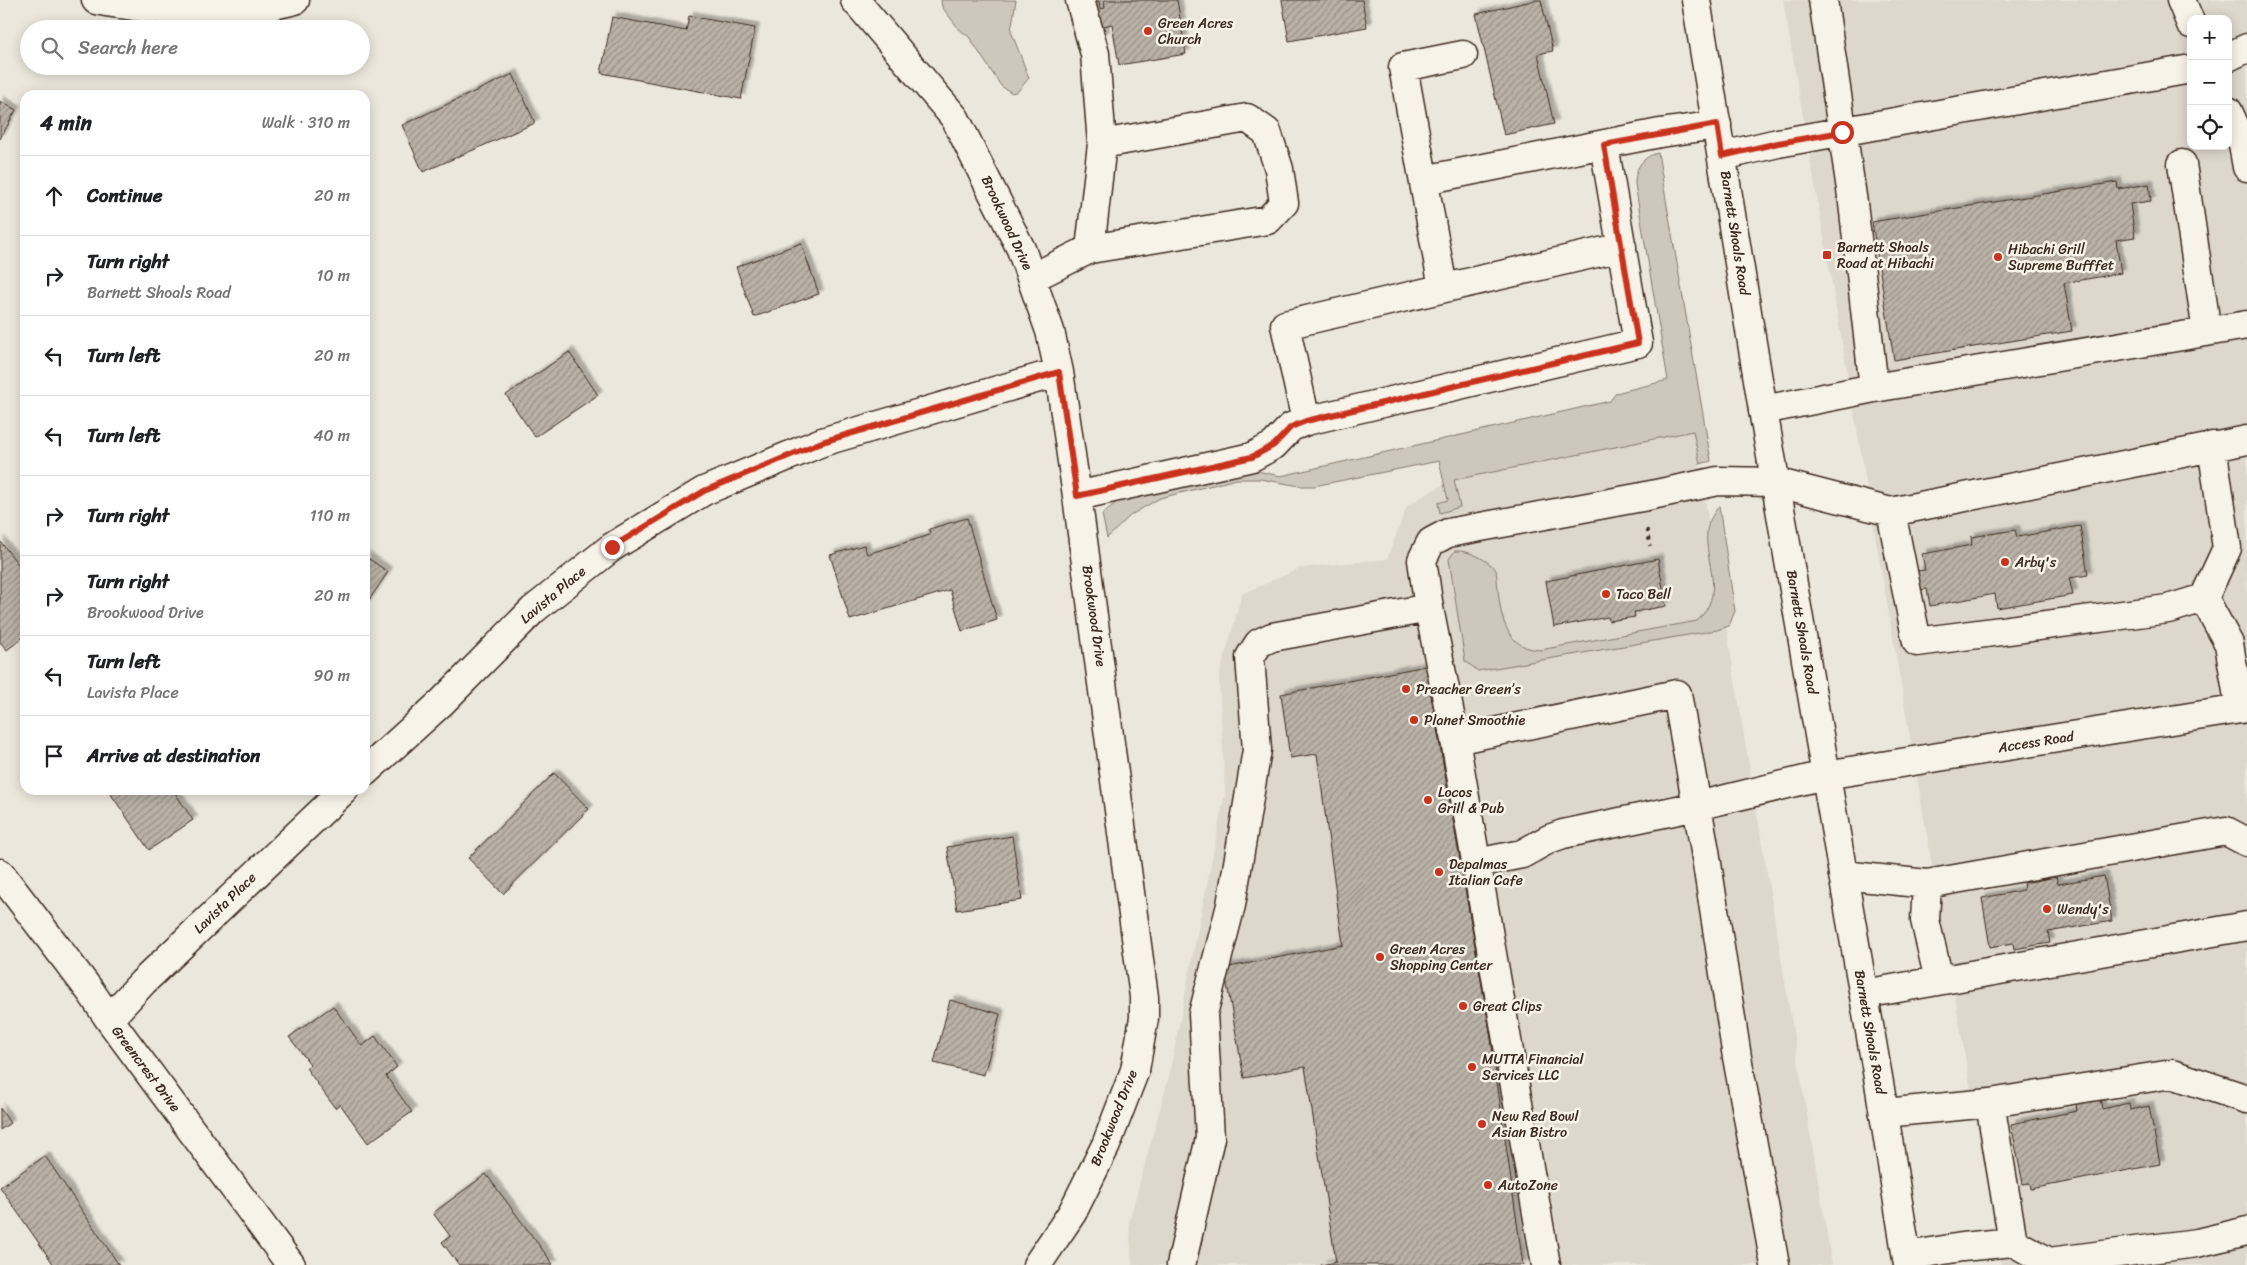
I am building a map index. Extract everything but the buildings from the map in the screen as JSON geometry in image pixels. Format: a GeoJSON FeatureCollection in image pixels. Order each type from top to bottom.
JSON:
{"type":"FeatureCollection","features":[{"type":"Feature","properties":{"kind":"street"},"geometry":{"type":"LineString","coordinates":[[96,0],[164,10],[223,11],[270,7],[296,0]]}},
{"type":"Feature","properties":{"kind":"street","name":"Brookwood Drive"},"geometry":{"type":"LineString","coordinates":[[855,0],[956,118],[1021,249],[1050,331],[1059,372],[1077,496],[1127,863],[1144,997],[1144,1018],[1135,1070],[1106,1145],[1072,1213],[1037,1265]]}},
{"type":"Feature","properties":{"kind":"street"},"geometry":{"type":"LineString","coordinates":[[1080,0],[1095,54],[1102,144],[1090,249]]}},
{"type":"Feature","properties":{"kind":"street","name":"Barnett Shoals Road"},"geometry":{"type":"LineString","coordinates":[[1696,0],[1775,482],[1815,704],[1825,775],[1844,875],[1884,1113],[1907,1261]]}},
{"type":"Feature","properties":{"kind":"street"},"geometry":{"type":"LineString","coordinates":[[1823,0],[1842,132],[1874,388]]}},
{"type":"Feature","properties":{"kind":"street"},"geometry":{"type":"LineString","coordinates":[[2180,0],[2187,15]]}},
{"type":"Feature","properties":{"kind":"street"},"geometry":{"type":"LineString","coordinates":[[2232,55],[2247,48]]}},
{"type":"Feature","properties":{"kind":"street"},"geometry":{"type":"LineString","coordinates":[[1443,288],[1403,67],[1463,55]]}},
{"type":"Feature","properties":{"kind":"street"},"geometry":{"type":"LineString","coordinates":[[1722,156],[1778,143],[2187,70]]}},
{"type":"Feature","properties":{"kind":"street"},"geometry":{"type":"LineString","coordinates":[[1032,278],[1090,249],[1268,220],[1284,203],[1279,169],[1267,132],[1247,118],[1102,144]]}},
{"type":"Feature","properties":{"kind":"street"},"geometry":{"type":"LineString","coordinates":[[2232,120],[2243,144],[2247,167]]}},
{"type":"Feature","properties":{"kind":"street"},"geometry":{"type":"LineString","coordinates":[[1424,180],[1717,124]]}},
{"type":"Feature","properties":{"kind":"street"},"geometry":{"type":"LineString","coordinates":[[1077,496],[1252,457],[1274,445],[1291,427],[1306,421],[1638,343],[1604,145]]}},
{"type":"Feature","properties":{"kind":"street"},"geometry":{"type":"LineString","coordinates":[[2182,164],[2207,332]]}},
{"type":"Feature","properties":{"kind":"street"},"geometry":{"type":"LineString","coordinates":[[1306,421],[1285,325],[1622,248]]}},
{"type":"Feature","properties":{"kind":"street"},"geometry":{"type":"LineString","coordinates":[[1763,410],[1874,388],[2247,325]]}},
{"type":"Feature","properties":{"kind":"street","name":"Lavista Place"},"geometry":{"type":"LineString","coordinates":[[370,767],[442,702],[533,610],[612,547],[704,491],[822,442],[1059,372]]}},
{"type":"Feature","properties":{"kind":"street"},"geometry":{"type":"LineString","coordinates":[[1546,1265],[1455,740],[1429,608],[1422,560],[1431,542],[1448,533],[1642,497],[1718,480],[1775,482],[1891,512],[2247,440]]}},
{"type":"Feature","properties":{"kind":"street"},"geometry":{"type":"LineString","coordinates":[[1891,512],[1917,642],[2168,609],[2204,598],[2226,548],[2212,446]]}},
{"type":"Feature","properties":{"kind":"street"},"geometry":{"type":"LineString","coordinates":[[2204,598],[2229,644],[2244,708]]}},
{"type":"Feature","properties":{"kind":"street"},"geometry":{"type":"LineString","coordinates":[[1181,1265],[1210,1138],[1203,1014],[1231,904],[1257,750],[1250,657],[1259,643],[1272,637],[1429,608]]}},
{"type":"Feature","properties":{"kind":"street"},"geometry":{"type":"LineString","coordinates":[[1455,740],[1677,694],[1737,1056],[1775,1265]]}},
{"type":"Feature","properties":{"kind":"street","name":"Access Road"},"geometry":{"type":"LineString","coordinates":[[1476,863],[1522,854],[1549,839],[1563,834],[1697,806],[1825,775],[2244,708]]}},
{"type":"Feature","properties":{"kind":"street","name":"Lavista Place"},"geometry":{"type":"LineString","coordinates":[[109,1019],[143,982],[339,795]]}},
{"type":"Feature","properties":{"kind":"street"},"geometry":{"type":"LineString","coordinates":[[1844,875],[1927,884],[2226,831],[2247,842]]}},
{"type":"Feature","properties":{"kind":"street","name":"Greencrest Drive"},"geometry":{"type":"LineString","coordinates":[[0,873],[91,992],[291,1265]]}},
{"type":"Feature","properties":{"kind":"street"},"geometry":{"type":"LineString","coordinates":[[1927,884],[1924,920],[1939,980]]}},
{"type":"Feature","properties":{"kind":"street"},"geometry":{"type":"LineString","coordinates":[[1864,994],[2247,926]]}},
{"type":"Feature","properties":{"kind":"street"},"geometry":{"type":"LineString","coordinates":[[1884,1113],[1990,1103],[2172,1074],[2247,1099]]}},
{"type":"Feature","properties":{"kind":"street"},"geometry":{"type":"LineString","coordinates":[[1990,1103],[2013,1242]]}},
{"type":"Feature","properties":{"kind":"street"},"geometry":{"type":"LineString","coordinates":[[1907,1261],[1962,1246],[2013,1242],[2049,1262],[2197,1243],[2247,1231]]}},
{"type":"Feature","properties":{"kind":"shaded area"},"geometry":{"type":"Polygon","coordinates":[[[941,0],[1016,0],[1011,31],[1029,78],[1018,91],[1012,93],[1001,86],[969,37],[959,29],[942,7],[941,0]]]}},
{"type":"Feature","properties":{"kind":"shaded area"},"geometry":{"type":"Polygon","coordinates":[[[1783,0],[2247,0],[2247,1265],[2001,1265],[1783,0]]]}},
{"type":"Feature","properties":{"kind":"shaded area"},"geometry":{"type":"Polygon","coordinates":[[[1658,153],[1711,461],[1700,464],[1693,431],[1454,480],[1460,507],[1440,513],[1438,503],[1448,500],[1439,461],[1314,486],[1300,486],[1260,479],[1237,479],[1160,498],[1131,515],[1107,538],[1102,514],[1123,497],[1247,469],[1281,476],[1610,401],[1616,393],[1668,380],[1635,184],[1636,173],[1640,164],[1648,157],[1658,153]]]}},
{"type":"Feature","properties":{"kind":"shaded area"},"geometry":{"type":"Polygon","coordinates":[[[1693,427],[1832,1265],[1132,1265],[1129,1222],[1169,1076],[1225,793],[1219,677],[1242,594],[1301,568],[1387,559],[1407,506],[1457,476],[1693,427]]]}},
{"type":"Feature","properties":{"kind":"shaded area"},"geometry":{"type":"Polygon","coordinates":[[[1719,506],[1735,611],[1729,626],[1717,630],[1478,671],[1465,661],[1449,559],[1455,551],[1477,556],[1488,562],[1496,570],[1501,609],[1509,632],[1516,641],[1526,647],[1540,650],[1697,621],[1711,600],[1713,589],[1707,531],[1708,524],[1719,506]]]}},
{"type":"Feature","properties":{"kind":"place","name":"Green Acres Church"},"geometry":{"type":"Point","coordinates":[1148,31]}},
{"type":"Feature","properties":{"kind":"place","name":"Barnett Shoals Road at Hibachi"},"geometry":{"type":"Point","coordinates":[1827,255]}},
{"type":"Feature","properties":{"kind":"place","name":"Hibachi Grill Supreme Bufffet"},"geometry":{"type":"Point","coordinates":[1998,257]}},
{"type":"Feature","properties":{"kind":"place","name":"Arby's"},"geometry":{"type":"Point","coordinates":[2005,562]}},
{"type":"Feature","properties":{"kind":"place","name":"Taco Bell"},"geometry":{"type":"Point","coordinates":[1606,594]}},
{"type":"Feature","properties":{"kind":"place","name":"Preacher Green’s"},"geometry":{"type":"Point","coordinates":[1406,689]}},
{"type":"Feature","properties":{"kind":"place","name":"Planet Smoothie"},"geometry":{"type":"Point","coordinates":[1414,720]}},
{"type":"Feature","properties":{"kind":"place","name":"Locos Grill & Pub"},"geometry":{"type":"Point","coordinates":[1428,800]}},
{"type":"Feature","properties":{"kind":"place","name":"Depalmas Italian Cafe"},"geometry":{"type":"Point","coordinates":[1439,872]}},
{"type":"Feature","properties":{"kind":"place","name":"Wendy's"},"geometry":{"type":"Point","coordinates":[2047,909]}},
{"type":"Feature","properties":{"kind":"place","name":"Green Acres Shopping Center"},"geometry":{"type":"Point","coordinates":[1380,957]}},
{"type":"Feature","properties":{"kind":"place","name":"Great Clips"},"geometry":{"type":"Point","coordinates":[1463,1006]}},
{"type":"Feature","properties":{"kind":"place","name":"MUTTA Financial Services LLC"},"geometry":{"type":"Point","coordinates":[1472,1067]}},
{"type":"Feature","properties":{"kind":"place","name":"New Red Bowl Asian Bistro"},"geometry":{"type":"Point","coordinates":[1482,1124]}},
{"type":"Feature","properties":{"kind":"place","name":"AutoZone"},"geometry":{"type":"Point","coordinates":[1488,1185]}},
{"type":"Feature","properties":{"kind":"route"},"geometry":{"type":"LineString","coordinates":[[612,547],[704,491],[822,442],[1059,372],[1077,496],[1252,457],[1274,445],[1291,427],[1306,421],[1638,343],[1604,145],[1660,133],[1717,124],[1722,156],[1778,143],[1842,132]]}}]}
